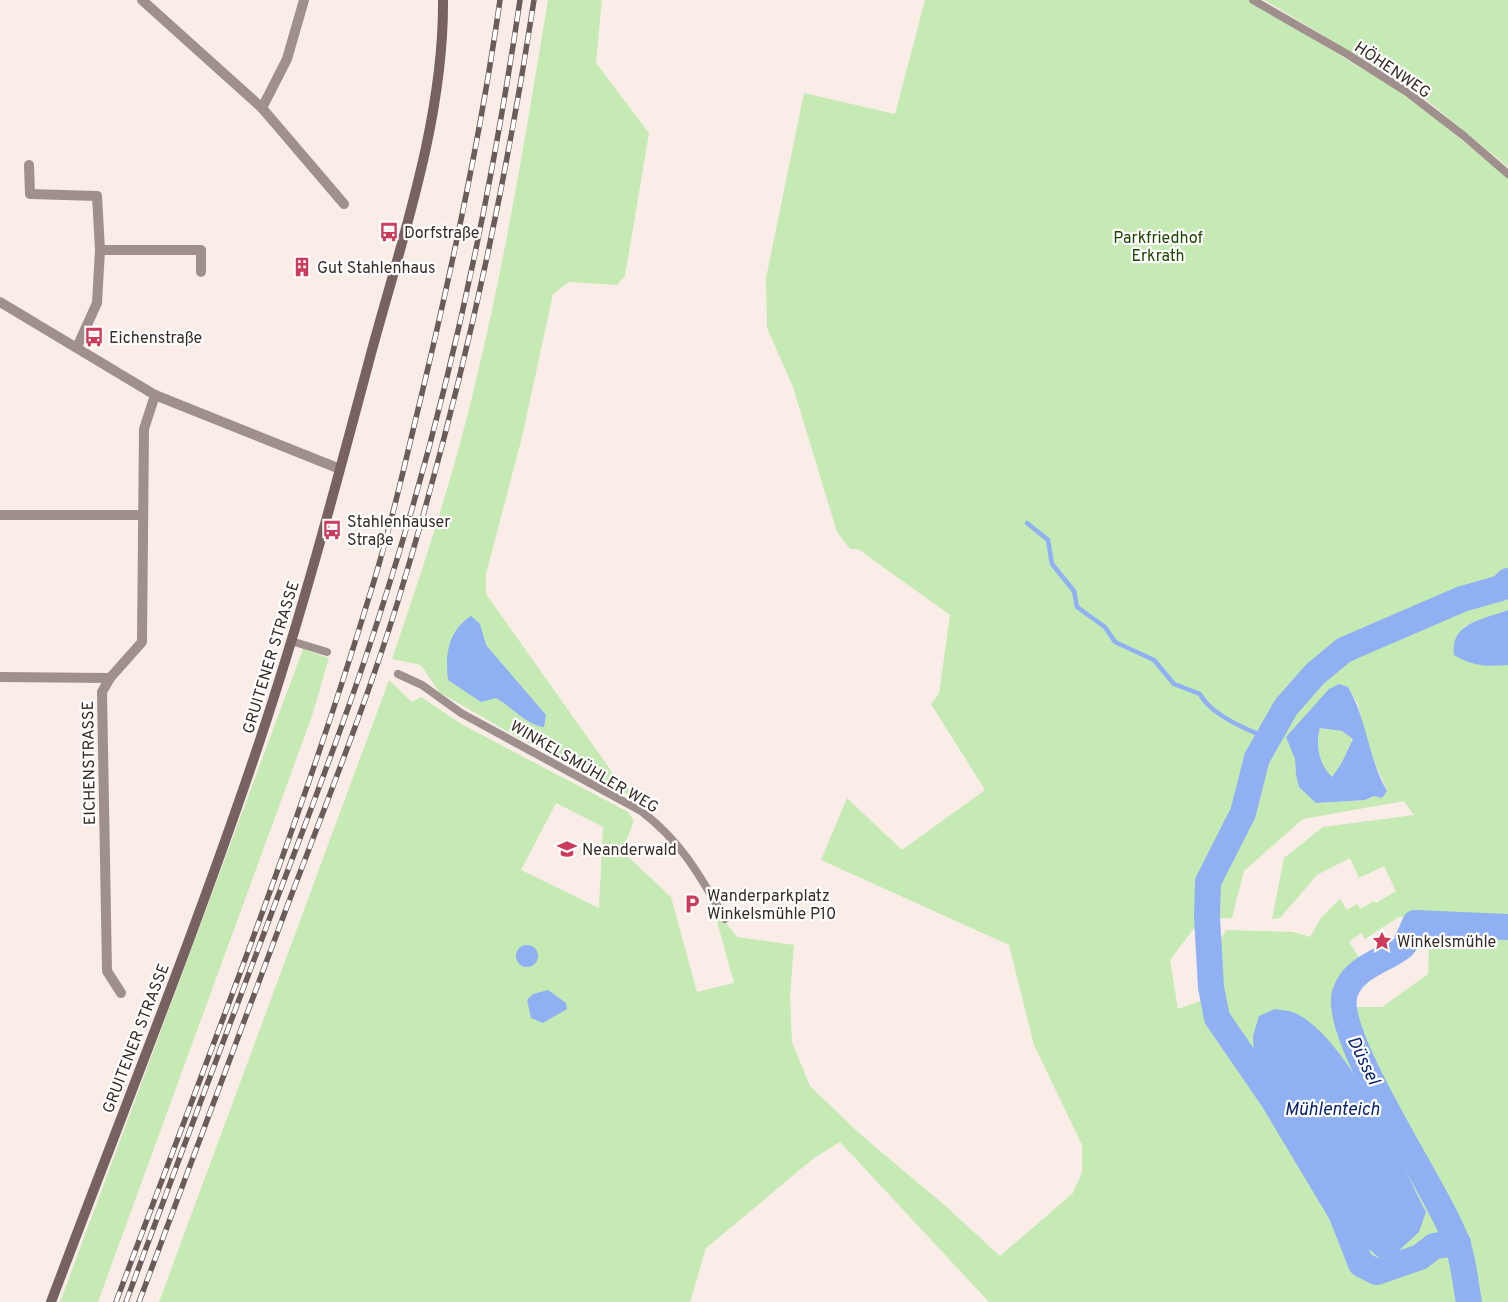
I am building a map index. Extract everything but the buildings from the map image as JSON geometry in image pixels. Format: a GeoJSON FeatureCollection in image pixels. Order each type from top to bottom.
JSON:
{"type":"FeatureCollection","features":[{"type":"Feature","properties":{"kind":"main road","name":"GRUITENER STRASSE"},"geometry":{"type":"LineString","coordinates":[[51,1302],[228,830],[291,641],[340,469],[424,153],[440,67],[443,0]]}},
{"type":"Feature","properties":{"kind":"street"},"geometry":{"type":"LineString","coordinates":[[142,0],[262,108],[344,204]]}},
{"type":"Feature","properties":{"kind":"street"},"geometry":{"type":"LineString","coordinates":[[262,108],[287,59],[304,0]]}},
{"type":"Feature","properties":{"kind":"street"},"geometry":{"type":"LineString","coordinates":[[29,165],[30,194],[98,196],[100,250],[97,303],[77,347]]}},
{"type":"Feature","properties":{"kind":"street"},"geometry":{"type":"LineString","coordinates":[[100,250],[201,250],[201,272]]}},
{"type":"Feature","properties":{"kind":"street"},"geometry":{"type":"LineString","coordinates":[[0,302],[155,395],[340,469]]}},
{"type":"Feature","properties":{"kind":"street","name":"EICHENSTRASSE"},"geometry":{"type":"LineString","coordinates":[[121,993],[107,971],[102,692],[110,678],[142,642],[144,429],[155,395]]}},
{"type":"Feature","properties":{"kind":"street"},"geometry":{"type":"LineString","coordinates":[[0,515],[143,514]]}},
{"type":"Feature","properties":{"kind":"street"},"geometry":{"type":"LineString","coordinates":[[0,677],[110,678]]}},
{"type":"Feature","properties":{"kind":"lane","name":"HÖHENWEG"},"geometry":{"type":"LineString","coordinates":[[1254,0],[1347,54],[1407,92],[1464,136],[1508,174]]}},
{"type":"Feature","properties":{"kind":"lane"},"geometry":{"type":"LineString","coordinates":[[291,641],[327,652]]}},
{"type":"Feature","properties":{"kind":"lane","name":"WINKELSMÜHLER WEG"},"geometry":{"type":"LineString","coordinates":[[398,674],[422,685],[461,713],[647,816],[661,826],[680,846],[725,919]]}},
{"type":"Feature","properties":{"kind":"green space"},"geometry":{"type":"Polygon","coordinates":[[[548,0],[602,0],[596,63],[649,133],[625,276],[617,285],[569,282],[553,294],[522,437],[486,574],[486,594],[617,779],[633,792],[631,796],[515,736],[439,692],[421,665],[392,659],[449,483],[477,376],[507,236],[548,0]]]}},
{"type":"Feature","properties":{"kind":"green space","name":"Parkfriedhof Erkrath"},"geometry":{"type":"Polygon","coordinates":[[[925,0],[1249,0],[1392,87],[1424,109],[1508,178],[1508,610],[1463,627],[1491,666],[1508,665],[1508,1302],[989,1302],[840,1142],[814,1158],[706,1248],[690,1302],[159,1302],[389,680],[412,702],[421,697],[463,725],[628,812],[634,821],[622,851],[671,897],[697,992],[734,983],[713,907],[737,937],[794,945],[790,996],[792,1042],[810,1086],[860,1134],[942,1203],[1000,1256],[1073,1193],[1082,1172],[1082,1145],[1034,1045],[1009,945],[821,860],[847,798],[902,850],[985,790],[931,704],[939,694],[950,615],[858,549],[850,549],[837,532],[793,387],[767,328],[766,278],[804,93],[895,114],[925,0]],[[1348,687],[1295,759],[1299,787],[1316,803],[1365,800],[1387,791],[1366,741],[1358,704],[1348,687]],[[1404,801],[1303,819],[1244,871],[1232,918],[1201,919],[1170,960],[1178,1009],[1211,997],[1204,940],[1221,939],[1226,930],[1293,932],[1310,937],[1321,918],[1340,899],[1347,910],[1357,904],[1360,909],[1374,901],[1376,903],[1396,891],[1384,866],[1359,878],[1350,858],[1317,875],[1280,918],[1272,919],[1284,858],[1323,827],[1414,815],[1404,801]],[[556,803],[521,870],[599,908],[603,827],[556,803]],[[1399,917],[1365,939],[1361,933],[1349,942],[1362,962],[1343,986],[1339,1007],[1382,1007],[1428,974],[1430,919],[1399,917]],[[1254,1056],[1308,1139],[1391,1258],[1419,1232],[1254,1056]]]}},
{"type":"Feature","properties":{"kind":"green space"},"geometry":{"type":"Polygon","coordinates":[[[1264,0],[1508,0],[1508,167],[1413,89],[1264,0]]]}},
{"type":"Feature","properties":{"kind":"green space"},"geometry":{"type":"Polygon","coordinates":[[[303,649],[329,658],[312,716],[98,1302],[60,1302],[303,649]]]}},
{"type":"Feature","properties":{"kind":"green space"},"geometry":{"type":"Polygon","coordinates":[[[1320,728],[1342,731],[1353,739],[1332,778],[1324,767],[1319,754],[1320,728]]]}},
{"type":"Feature","properties":{"kind":"water"},"geometry":{"type":"Polygon","coordinates":[[[1508,610],[1508,665],[1480,665],[1454,655],[1454,644],[1457,635],[1463,629],[1479,620],[1508,610]]]}},
{"type":"Feature","properties":{"kind":"water"},"geometry":{"type":"Polygon","coordinates":[[[471,616],[480,624],[486,645],[546,715],[544,727],[532,723],[496,698],[481,702],[448,680],[447,661],[450,644],[457,629],[471,616]]]}},
{"type":"Feature","properties":{"kind":"water"},"geometry":{"type":"Polygon","coordinates":[[[1339,684],[1348,687],[1354,699],[1376,765],[1387,791],[1382,798],[1374,796],[1365,800],[1316,803],[1299,787],[1295,759],[1286,737],[1329,689],[1339,684]],[[1320,728],[1319,754],[1324,766],[1332,777],[1341,764],[1353,739],[1342,731],[1320,728]]]}},
{"type":"Feature","properties":{"kind":"water"},"geometry":{"type":"Polygon","coordinates":[[[527,945],[535,948],[538,956],[535,964],[527,967],[519,964],[516,956],[519,948],[527,945]]]}},
{"type":"Feature","properties":{"kind":"water"},"geometry":{"type":"Polygon","coordinates":[[[548,990],[566,1003],[567,1009],[543,1023],[531,1018],[527,1000],[533,994],[548,990]]]}},
{"type":"Feature","properties":{"kind":"water","name":"Mühlenteich"},"geometry":{"type":"Polygon","coordinates":[[[1275,1009],[1297,1014],[1317,1028],[1336,1049],[1371,1103],[1426,1212],[1419,1232],[1391,1258],[1378,1257],[1368,1248],[1308,1139],[1254,1056],[1253,1036],[1259,1016],[1275,1009]]]}},
{"type":"Feature","properties":{"kind":"waterway"},"geometry":{"type":"LineString","coordinates":[[1027,523],[1048,540],[1052,564],[1074,591],[1077,607],[1105,627],[1115,642],[1154,660],[1174,684],[1200,694],[1220,715],[1268,738]]}},
{"type":"Feature","properties":{"kind":"waterway"},"geometry":{"type":"LineString","coordinates":[[1458,1243],[1434,1246],[1420,1257],[1377,1272],[1361,1264],[1341,1213],[1274,1101],[1217,1018],[1211,987],[1207,917],[1208,882],[1243,813],[1257,758],[1286,707],[1315,674],[1344,650],[1462,599],[1501,588],[1508,581]]}},
{"type":"Feature","properties":{"kind":"waterway","name":"Düssel"},"geometry":{"type":"LineString","coordinates":[[1469,1302],[1457,1243],[1447,1219],[1389,1115],[1354,1043],[1345,1014],[1345,993],[1349,984],[1362,970],[1403,946],[1415,923],[1508,927]]}},
{"type":"Feature","properties":{"kind":"railway"},"geometry":{"type":"LineString","coordinates":[[116,1302],[281,862],[342,684],[377,573],[428,370],[452,265],[483,106],[500,0]]}},
{"type":"Feature","properties":{"kind":"railway"},"geometry":{"type":"LineString","coordinates":[[126,1302],[332,753],[372,639],[407,527],[428,453],[464,303],[495,152],[520,0]]}},
{"type":"Feature","properties":{"kind":"railway"},"geometry":{"type":"LineString","coordinates":[[139,1302],[345,754],[373,678],[398,601],[440,453],[477,303],[508,152],[534,0]]}},
{"type":"Feature","properties":{"kind":"place","name":"Dorfstraße"},"geometry":{"type":"Point","coordinates":[389,232]}},
{"type":"Feature","properties":{"kind":"place","name":"Gut Stahlenhaus"},"geometry":{"type":"Point","coordinates":[302,267]}},
{"type":"Feature","properties":{"kind":"place","name":"Eichenstraße"},"geometry":{"type":"Point","coordinates":[94,337]}},
{"type":"Feature","properties":{"kind":"place","name":"Stahlenhauser Straße"},"geometry":{"type":"Point","coordinates":[332,530]}},
{"type":"Feature","properties":{"kind":"place","name":"Neanderwald"},"geometry":{"type":"Point","coordinates":[567,849]}},
{"type":"Feature","properties":{"kind":"place","name":"Wanderparkplatz Winkelsmühle P10"},"geometry":{"type":"Point","coordinates":[692,904]}},
{"type":"Feature","properties":{"kind":"place","name":"Winkelsmühle"},"geometry":{"type":"Point","coordinates":[1382,941]}}]}
